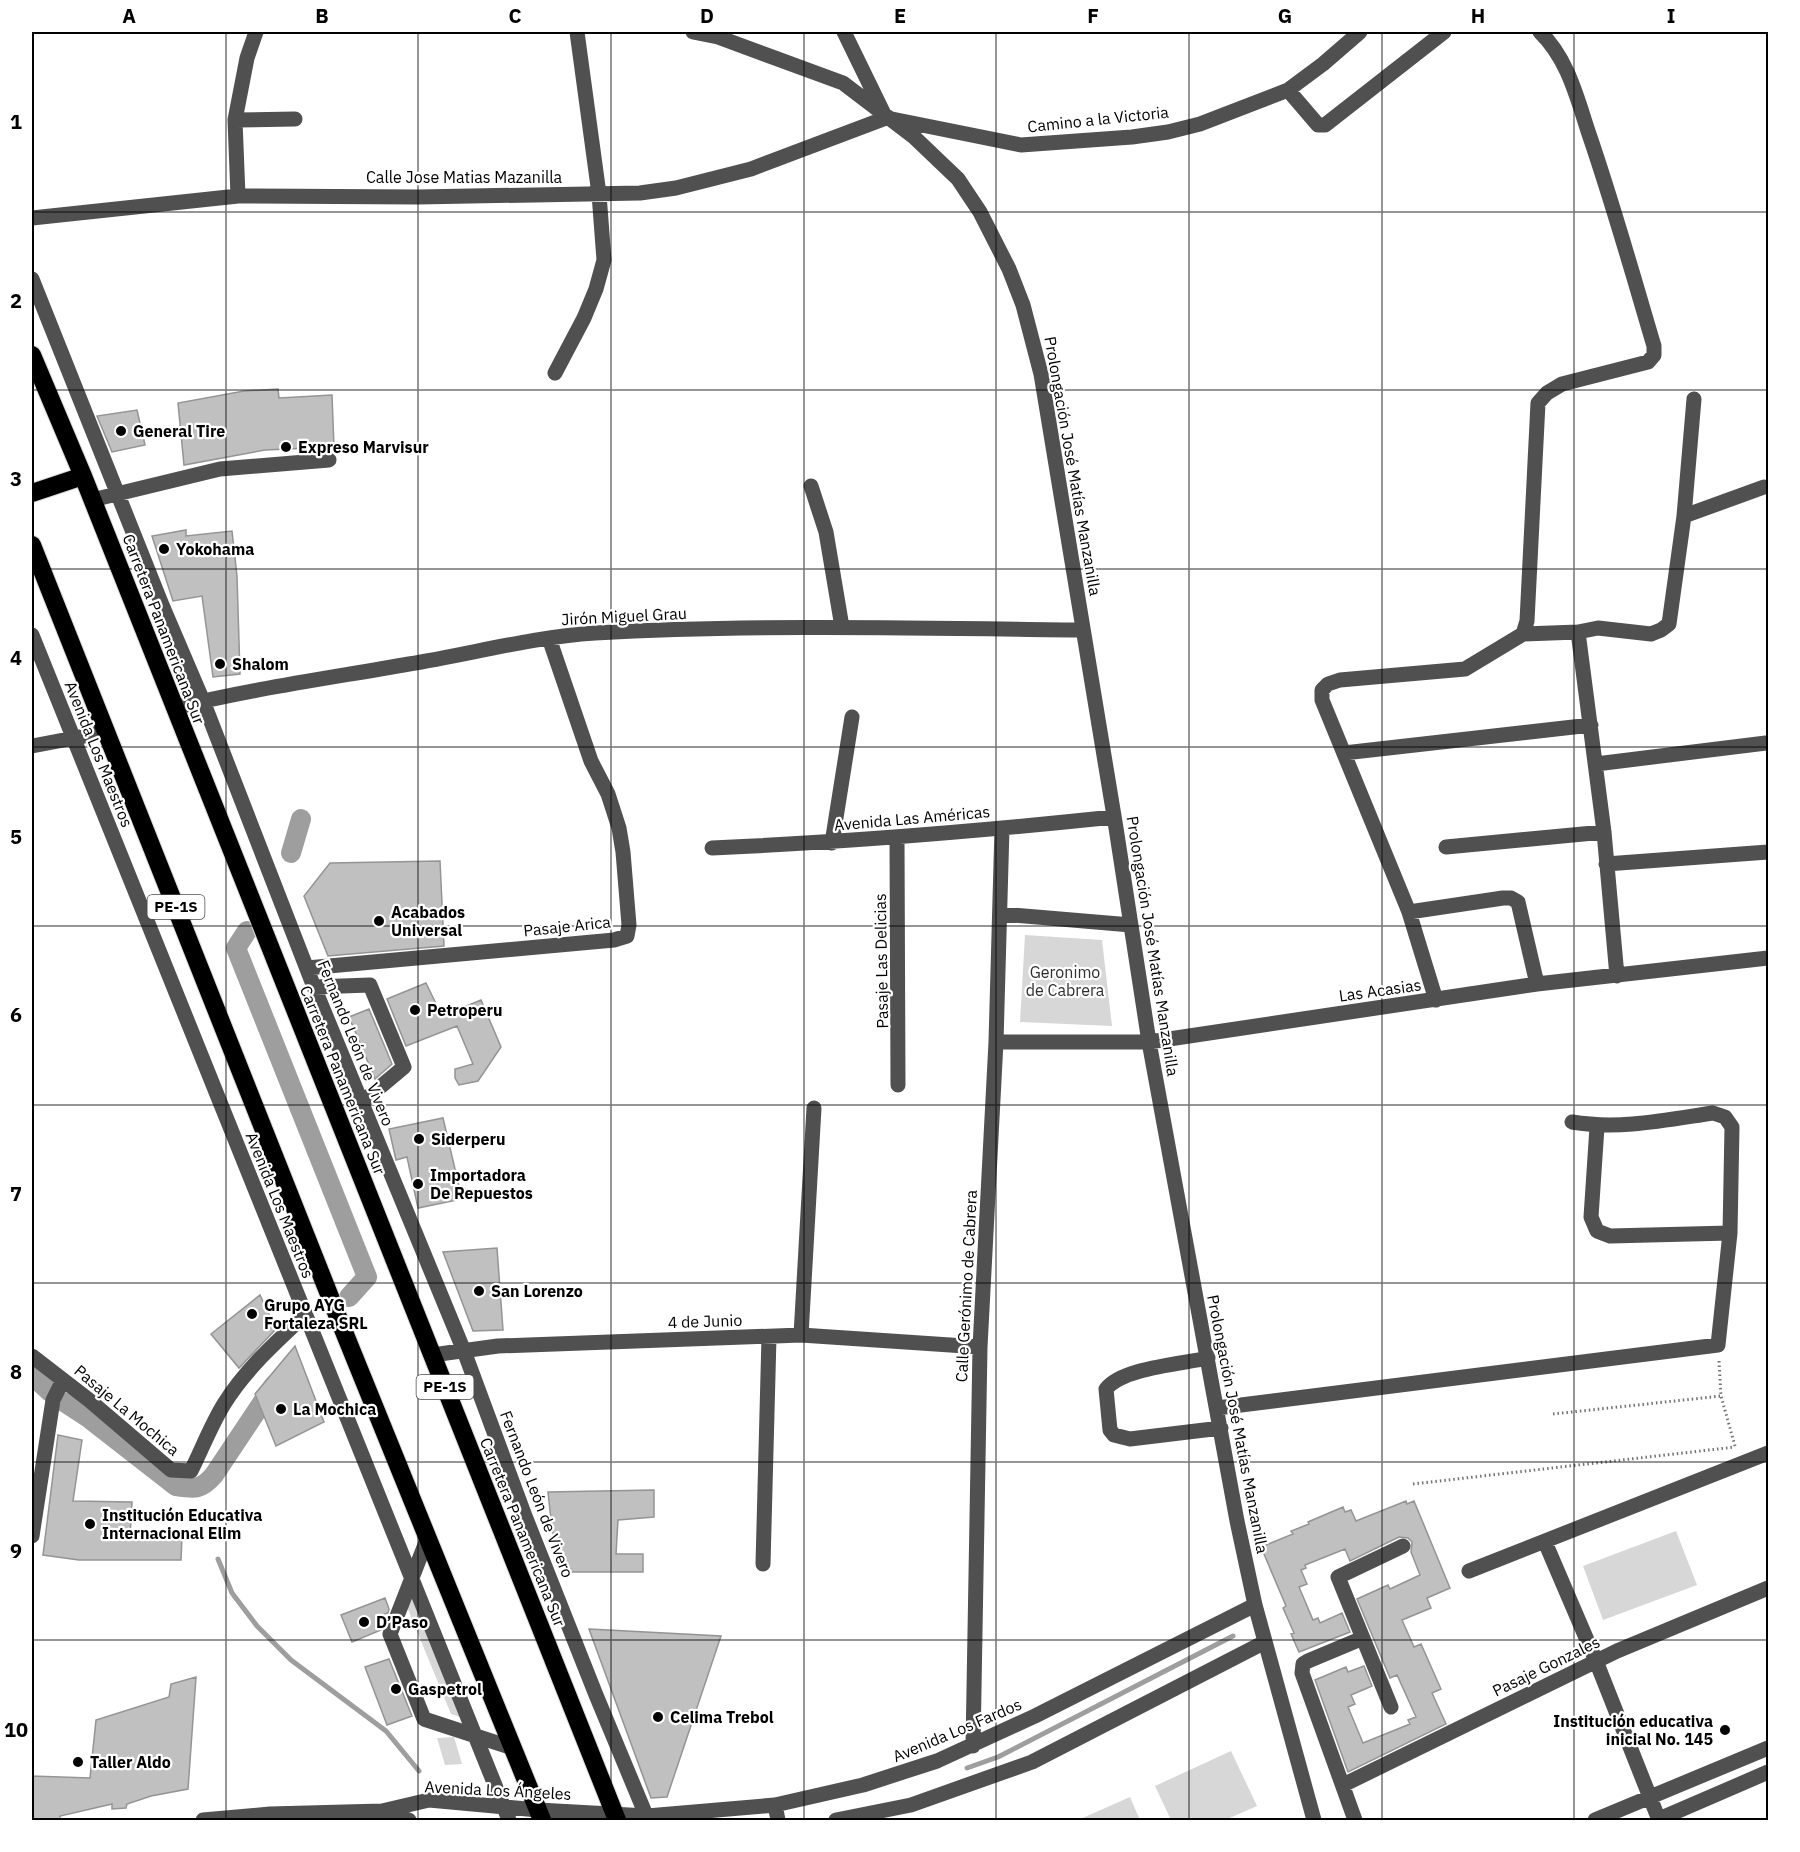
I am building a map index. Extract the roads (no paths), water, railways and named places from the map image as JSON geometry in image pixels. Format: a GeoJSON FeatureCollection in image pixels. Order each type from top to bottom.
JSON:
{"type":"FeatureCollection","features":[{"type":"Feature","properties":{"kind":"highway","name":"Carretera Panamericana Sur"},"geometry":{"type":"LineString","coordinates":[[32,355],[83,476],[615,1817]]}},
{"type":"Feature","properties":{"kind":"highway"},"geometry":{"type":"LineString","coordinates":[[32,493],[83,476]]}},
{"type":"Feature","properties":{"kind":"highway","name":"PE-1S"},"geometry":{"type":"LineString","coordinates":[[32,545],[338,1317],[540,1815]]}},
{"type":"Feature","properties":{"kind":"street"},"geometry":{"type":"LineString","coordinates":[[238,196],[235,120],[256,32]]}},
{"type":"Feature","properties":{"kind":"street"},"geometry":{"type":"LineString","coordinates":[[555,373],[584,318],[596,289],[604,260],[600,194],[577,32]]}},
{"type":"Feature","properties":{"kind":"street","name":"Prolongación José Matías Manzanilla"},"geometry":{"type":"LineString","coordinates":[[693,32],[718,37],[843,83],[886,118],[914,137],[958,179],[997,242],[1016,284],[1033,336],[1041,374],[1149,1042],[1237,1521],[1255,1605],[1314,1821]]}},
{"type":"Feature","properties":{"kind":"street"},"geometry":{"type":"LineString","coordinates":[[844,32],[886,118]]}},
{"type":"Feature","properties":{"kind":"street","name":"Camino a la Victoria"},"geometry":{"type":"LineString","coordinates":[[886,118],[1021,145],[1132,137],[1168,132],[1200,124],[1288,90],[1360,32]]}},
{"type":"Feature","properties":{"kind":"street"},"geometry":{"type":"LineString","coordinates":[[1288,90],[1318,125],[1325,125],[1444,32]]}},
{"type":"Feature","properties":{"kind":"street"},"geometry":{"type":"LineString","coordinates":[[1523,634],[1527,621],[1538,403],[1547,393],[1562,384],[1648,362],[1654,355],[1654,346],[1610,195],[1569,76],[1555,50],[1540,32]]}},
{"type":"Feature","properties":{"kind":"street","name":"Calle Jose Matias Mazanilla"},"geometry":{"type":"LineString","coordinates":[[32,218],[238,196],[418,197],[640,193],[728,175],[796,153],[886,118]]}},
{"type":"Feature","properties":{"kind":"street"},"geometry":{"type":"LineString","coordinates":[[235,120],[295,119]]}},
{"type":"Feature","properties":{"kind":"street","name":"Fernando León de Vivero"},"geometry":{"type":"LineString","coordinates":[[32,279],[116,493],[203,701],[306,968],[464,1351],[525,1516],[647,1818]]}},
{"type":"Feature","properties":{"kind":"street"},"geometry":{"type":"LineString","coordinates":[[1436,1000],[1409,912],[1322,700],[1322,690],[1328,684],[1341,680],[1465,669],[1523,634],[1578,632],[1598,628],[1651,634],[1669,624],[1684,516],[1694,399]]}},
{"type":"Feature","properties":{"kind":"street"},"geometry":{"type":"LineString","coordinates":[[92,500],[220,469],[329,460]]}},
{"type":"Feature","properties":{"kind":"street"},"geometry":{"type":"LineString","coordinates":[[811,486],[826,532],[842,627]]}},
{"type":"Feature","properties":{"kind":"street"},"geometry":{"type":"LineString","coordinates":[[1684,516],[1764,487]]}},
{"type":"Feature","properties":{"kind":"street","name":"Jirón Miguel Grau"},"geometry":{"type":"LineString","coordinates":[[174,708],[326,677],[549,638],[621,632],[842,627],[1083,630]]}},
{"type":"Feature","properties":{"kind":"street"},"geometry":{"type":"LineString","coordinates":[[1578,632],[1604,832],[1617,976]]}},
{"type":"Feature","properties":{"kind":"street","name":"Avenida Los Maestros"},"geometry":{"type":"LineString","coordinates":[[32,635],[506,1813]]}},
{"type":"Feature","properties":{"kind":"street","name":"Pasaje Arica"},"geometry":{"type":"LineString","coordinates":[[306,968],[614,940],[627,936],[629,925],[619,828],[608,794],[591,761],[549,638]]}},
{"type":"Feature","properties":{"kind":"street"},"geometry":{"type":"LineString","coordinates":[[832,843],[852,717]]}},
{"type":"Feature","properties":{"kind":"street"},"geometry":{"type":"LineString","coordinates":[[1344,753],[1591,725]]}},
{"type":"Feature","properties":{"kind":"street"},"geometry":{"type":"LineString","coordinates":[[32,746],[106,732]]}},
{"type":"Feature","properties":{"kind":"street"},"geometry":{"type":"LineString","coordinates":[[1596,764],[1766,743]]}},
{"type":"Feature","properties":{"kind":"street","name":"Avenida Las Américas"},"geometry":{"type":"LineString","coordinates":[[712,848],[897,838],[1114,817]]}},
{"type":"Feature","properties":{"kind":"street","name":"Calle Gerónimo de Cabrera"},"geometry":{"type":"LineString","coordinates":[[973,1746],[980,1347],[996,1042],[1002,828]]}},
{"type":"Feature","properties":{"kind":"street"},"geometry":{"type":"LineString","coordinates":[[1446,847],[1604,832]]}},
{"type":"Feature","properties":{"kind":"street","name":"Pasaje Las Delicias"},"geometry":{"type":"LineString","coordinates":[[897,838],[898,1084]]}},
{"type":"Feature","properties":{"kind":"street"},"geometry":{"type":"LineString","coordinates":[[1606,864],[1768,852]]}},
{"type":"Feature","properties":{"kind":"street"},"geometry":{"type":"LineString","coordinates":[[1409,912],[1511,898],[1518,902],[1536,984]]}},
{"type":"Feature","properties":{"kind":"street"},"geometry":{"type":"LineString","coordinates":[[1001,914],[1131,925]]}},
{"type":"Feature","properties":{"kind":"street","name":"Las Acasias"},"geometry":{"type":"LineString","coordinates":[[996,1042],[1149,1042],[1536,984],[1768,958]]}},
{"type":"Feature","properties":{"kind":"street"},"geometry":{"type":"LineString","coordinates":[[314,987],[370,985],[405,1067],[361,1103]]}},
{"type":"Feature","properties":{"kind":"street"},"geometry":{"type":"LineString","coordinates":[[801,1335],[814,1108]]}},
{"type":"Feature","properties":{"kind":"street"},"geometry":{"type":"LineString","coordinates":[[1217,1408],[1718,1345],[1730,1233],[1732,1127],[1725,1117],[1713,1113],[1598,1127],[1572,1122]]}},
{"type":"Feature","properties":{"kind":"street"},"geometry":{"type":"LineString","coordinates":[[1598,1127],[1591,1217],[1597,1230],[1610,1236],[1730,1233]]}},
{"type":"Feature","properties":{"kind":"street","name":"Pasaje La Mochica"},"geometry":{"type":"LineString","coordinates":[[32,1356],[171,1470],[191,1471],[223,1405],[242,1378],[268,1349],[305,1315]]}},
{"type":"Feature","properties":{"kind":"street","name":"4 de Junio"},"geometry":{"type":"LineString","coordinates":[[432,1355],[498,1346],[801,1335],[980,1347]]}},
{"type":"Feature","properties":{"kind":"street"},"geometry":{"type":"LineString","coordinates":[[763,1564],[769,1336]]}},
{"type":"Feature","properties":{"kind":"street"},"geometry":{"type":"LineString","coordinates":[[1208,1358],[1127,1374],[1111,1383],[1106,1389],[1110,1430],[1114,1435],[1130,1439],[1221,1428]]}},
{"type":"Feature","properties":{"kind":"street"},"geometry":{"type":"LineString","coordinates":[[32,1535],[53,1400],[63,1380]]}},
{"type":"Feature","properties":{"kind":"street"},"geometry":{"type":"LineString","coordinates":[[1469,1571],[1768,1453]]}},
{"type":"Feature","properties":{"kind":"street"},"geometry":{"type":"LineString","coordinates":[[428,1537],[390,1634],[423,1719],[513,1748]]}},
{"type":"Feature","properties":{"kind":"street"},"geometry":{"type":"LineString","coordinates":[[1545,1542],[1596,1661],[1659,1820],[1768,1772]]}},
{"type":"Feature","properties":{"kind":"street"},"geometry":{"type":"LineString","coordinates":[[1391,1707],[1338,1577],[1403,1546]]}},
{"type":"Feature","properties":{"kind":"street","name":"Pasaje Gonzales"},"geometry":{"type":"LineString","coordinates":[[1343,1785],[1596,1661],[1768,1588]]}},
{"type":"Feature","properties":{"kind":"street","name":"Avenida Los Fardos"},"geometry":{"type":"LineString","coordinates":[[615,1817],[776,1813],[901,1773],[973,1746],[1255,1605]]}},
{"type":"Feature","properties":{"kind":"street"},"geometry":{"type":"LineString","coordinates":[[1355,1821],[1302,1673],[1303,1664],[1363,1638]]}},
{"type":"Feature","properties":{"kind":"street"},"geometry":{"type":"LineString","coordinates":[[836,1821],[911,1805],[1032,1762],[1265,1642]]}},
{"type":"Feature","properties":{"kind":"street"},"geometry":{"type":"LineString","coordinates":[[1595,1821],[1768,1749]]}},
{"type":"Feature","properties":{"kind":"street","name":"Avenida Los Ángeles"},"geometry":{"type":"LineString","coordinates":[[203,1821],[382,1810],[429,1800],[506,1813],[615,1817]]}},
{"type":"Feature","properties":{"kind":"street","name":"Avenida Los Ángeles"},"geometry":{"type":"LineString","coordinates":[[382,1810],[409,1821]]}},
{"type":"Feature","properties":{"kind":"waterway"},"geometry":{"type":"LineString","coordinates":[[291,853],[301,819]]}},
{"type":"Feature","properties":{"kind":"waterway"},"geometry":{"type":"LineString","coordinates":[[247,931],[236,948],[367,1277],[349,1297]]}},
{"type":"Feature","properties":{"kind":"waterway"},"geometry":{"type":"LineString","coordinates":[[32,1375],[50,1392]]}},
{"type":"Feature","properties":{"kind":"waterway"},"geometry":{"type":"LineString","coordinates":[[64,1402],[90,1419],[176,1486],[193,1488],[201,1486],[214,1475],[274,1385]]}},
{"type":"Feature","properties":{"kind":"waterway"},"geometry":{"type":"LineString","coordinates":[[218,1559],[232,1593],[257,1626],[291,1660],[386,1731],[419,1771]]}},
{"type":"Feature","properties":{"kind":"waterway"},"geometry":{"type":"LineString","coordinates":[[967,1768],[998,1757],[1233,1636]]}},
{"type":"Feature","properties":{"kind":"place","name":"General Tire"},"geometry":{"type":"Point","coordinates":[121,431]}},
{"type":"Feature","properties":{"kind":"place","name":"Expreso Marvisur"},"geometry":{"type":"Point","coordinates":[286,447]}},
{"type":"Feature","properties":{"kind":"place","name":"Yokohama"},"geometry":{"type":"Point","coordinates":[164,549]}},
{"type":"Feature","properties":{"kind":"place","name":"Shalom"},"geometry":{"type":"Point","coordinates":[220,664]}},
{"type":"Feature","properties":{"kind":"place","name":"Acabados Universal"},"geometry":{"type":"Point","coordinates":[379,921]}},
{"type":"Feature","properties":{"kind":"place","name":"Petroperu"},"geometry":{"type":"Point","coordinates":[415,1010]}},
{"type":"Feature","properties":{"kind":"place","name":"Siderperu"},"geometry":{"type":"Point","coordinates":[419,1139]}},
{"type":"Feature","properties":{"kind":"place","name":"Importadora De Repuestos"},"geometry":{"type":"Point","coordinates":[418,1184]}},
{"type":"Feature","properties":{"kind":"place","name":"San Lorenzo"},"geometry":{"type":"Point","coordinates":[479,1291]}},
{"type":"Feature","properties":{"kind":"place","name":"Grupo AYG Fortaleza SRL"},"geometry":{"type":"Point","coordinates":[252,1314]}},
{"type":"Feature","properties":{"kind":"place","name":"La Mochica"},"geometry":{"type":"Point","coordinates":[281,1409]}},
{"type":"Feature","properties":{"kind":"place","name":"Institución Educativa Internacional Elim"},"geometry":{"type":"Point","coordinates":[90,1524]}},
{"type":"Feature","properties":{"kind":"place","name":"D’Paso"},"geometry":{"type":"Point","coordinates":[364,1622]}},
{"type":"Feature","properties":{"kind":"place","name":"Gaspetrol"},"geometry":{"type":"Point","coordinates":[396,1689]}},
{"type":"Feature","properties":{"kind":"place","name":"Celima Trebol"},"geometry":{"type":"Point","coordinates":[658,1717]}},
{"type":"Feature","properties":{"kind":"place","name":"Institución educativa inicial No. 145"},"geometry":{"type":"Point","coordinates":[1725,1730]}},
{"type":"Feature","properties":{"kind":"place","name":"Taller Aldo"},"geometry":{"type":"Point","coordinates":[78,1762]}},
{"type":"Feature","properties":{"kind":"park label","name":"Geronimo de Cabrera"},"geometry":{"type":"Point","coordinates":[1065,981]}}]}
